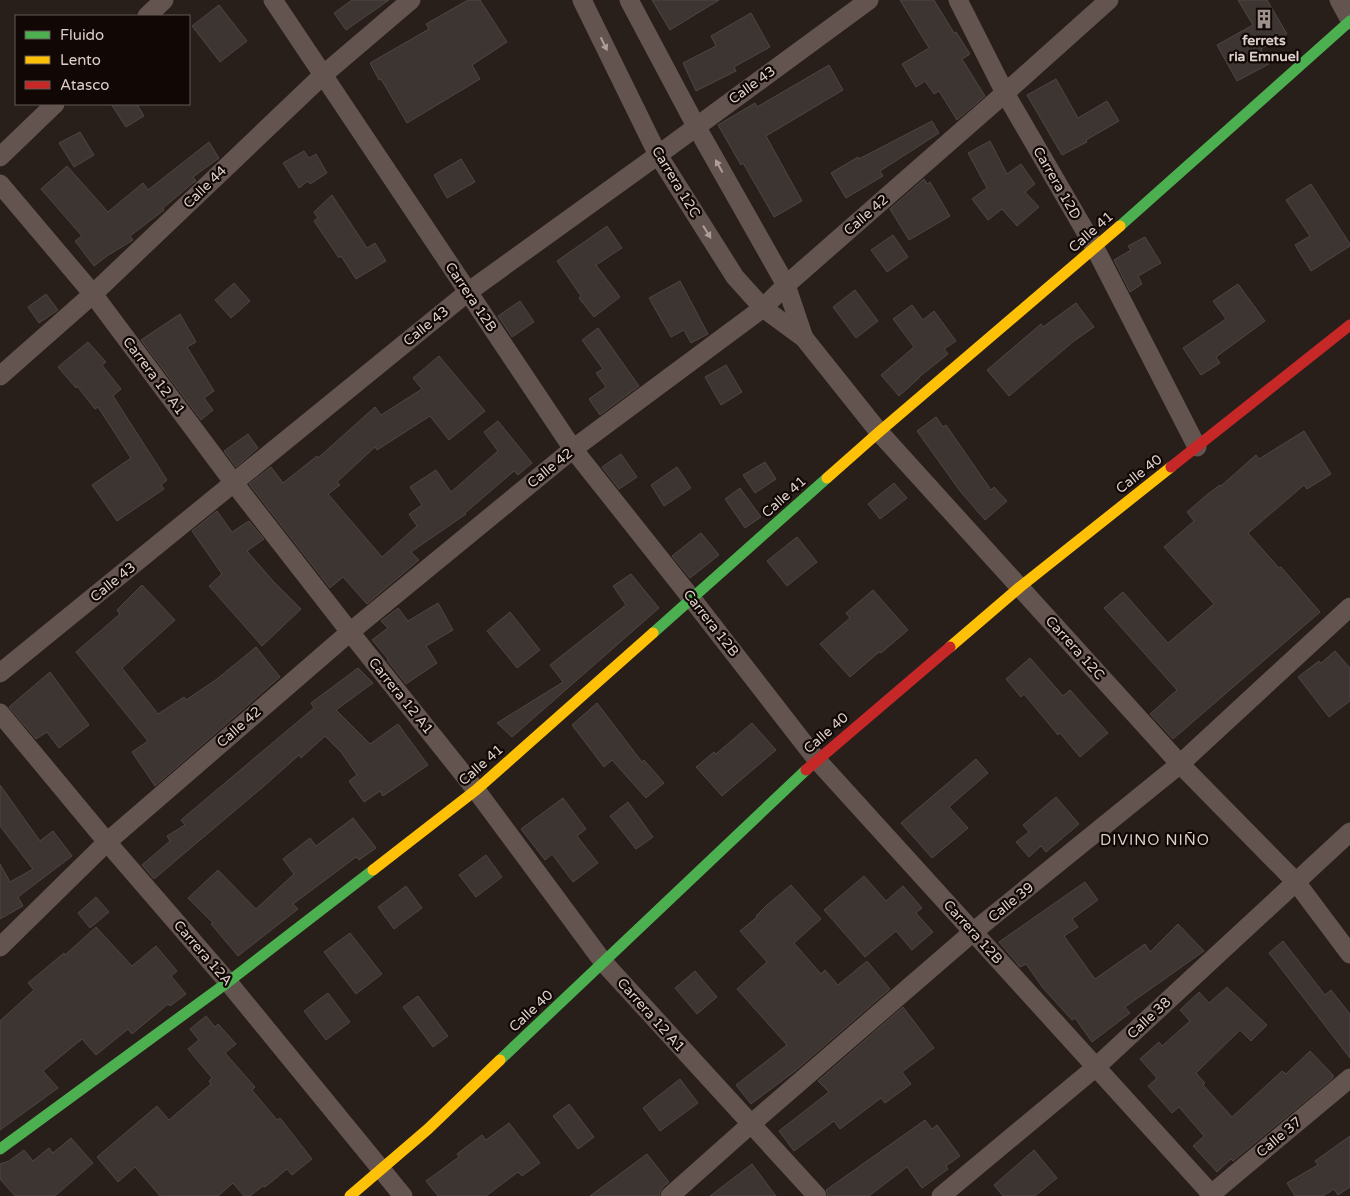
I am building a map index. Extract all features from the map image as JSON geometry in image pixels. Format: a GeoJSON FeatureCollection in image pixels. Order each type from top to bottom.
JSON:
{"type":"FeatureCollection","features":[{"type":"Feature","properties":{"kind":"street"},"geometry":{"type":"LineString","coordinates":[[148,15],[164,0]]}},
{"type":"Feature","properties":{"kind":"street","name":"Carrera 12B"},"geometry":{"type":"LineString","coordinates":[[273,0],[573,449],[817,760],[1211,1195]]}},
{"type":"Feature","properties":{"kind":"street","name":"Calle 44"},"geometry":{"type":"LineString","coordinates":[[0,376],[93,294],[323,75],[411,0]]}},
{"type":"Feature","properties":{"kind":"street","name":"Carrera 12C"},"geometry":{"type":"LineString","coordinates":[[582,0],[658,155],[735,277],[763,308],[804,338],[879,432],[1180,764],[1296,882],[1350,954]]}},
{"type":"Feature","properties":{"kind":"street","name":"Carrera 12C"},"geometry":{"type":"LineString","coordinates":[[629,0],[696,126],[786,285],[804,338]]}},
{"type":"Feature","properties":{"kind":"street","name":"Calle 43"},"geometry":{"type":"LineString","coordinates":[[0,673],[468,292],[869,0]]}},
{"type":"Feature","properties":{"kind":"street","name":"Carrera 12D"},"geometry":{"type":"LineString","coordinates":[[958,0],[1005,93],[1095,248],[1197,447]]}},
{"type":"Feature","properties":{"kind":"street","name":"Calle 42"},"geometry":{"type":"LineString","coordinates":[[0,946],[107,842],[350,632],[573,449],[763,308],[786,285],[1108,0]]}},
{"type":"Feature","properties":{"kind":"street"},"geometry":{"type":"LineString","coordinates":[[1339,0],[1350,20]]}},
{"type":"Feature","properties":{"kind":"street","name":"Calle 41"},"geometry":{"type":"LineString","coordinates":[[0,1149],[228,982],[476,790],[879,432],[1095,248],[1350,20]]}},
{"type":"Feature","properties":{"kind":"street"},"geometry":{"type":"LineString","coordinates":[[0,157],[55,105]]}},
{"type":"Feature","properties":{"kind":"street","name":"Carrera 12 A1"},"geometry":{"type":"LineString","coordinates":[[0,184],[93,294],[234,484],[476,790],[604,963],[817,1196]]}},
{"type":"Feature","properties":{"kind":"street","name":"Calle 40"},"geometry":{"type":"LineString","coordinates":[[350,1196],[428,1129],[817,760],[1020,587],[1350,325]]}},
{"type":"Feature","properties":{"kind":"street","name":"Calle 39"},"geometry":{"type":"LineString","coordinates":[[670,1196],[973,932],[1180,764],[1350,607]]}},
{"type":"Feature","properties":{"kind":"street","name":"Carrera 12A"},"geometry":{"type":"LineString","coordinates":[[0,713],[107,842],[228,982],[403,1196]]}},
{"type":"Feature","properties":{"kind":"street","name":"Calle 38"},"geometry":{"type":"LineString","coordinates":[[941,1196],[1096,1067],[1350,832]]}},
{"type":"Feature","properties":{"kind":"street","name":"Calle 37"},"geometry":{"type":"LineString","coordinates":[[1211,1195],[1350,1078]]}},
{"type":"Feature","properties":{"kind":"building"},"geometry":{"type":"Polygon","coordinates":[[[352,0],[389,0],[346,30],[334,13],[352,0]]]}},
{"type":"Feature","properties":{"kind":"building"},"geometry":{"type":"Polygon","coordinates":[[[468,0],[480,0],[507,42],[472,65],[480,79],[407,123],[370,63],[429,29],[426,24],[468,0]]]}},
{"type":"Feature","properties":{"kind":"building"},"geometry":{"type":"Polygon","coordinates":[[[652,0],[719,0],[670,30],[652,0]]]}},
{"type":"Feature","properties":{"kind":"building"},"geometry":{"type":"Polygon","coordinates":[[[900,0],[934,0],[954,33],[956,32],[970,54],[962,59],[985,96],[957,120],[939,91],[934,94],[925,81],[916,87],[902,64],[929,48],[900,0]]]}},
{"type":"Feature","properties":{"kind":"building"},"geometry":{"type":"Polygon","coordinates":[[[1238,0],[1267,0],[1287,34],[1261,49],[1269,64],[1237,81],[1217,45],[1253,25],[1238,0]]]}},
{"type":"Feature","properties":{"kind":"building"},"geometry":{"type":"Polygon","coordinates":[[[219,5],[247,41],[220,62],[192,26],[219,5]]]}},
{"type":"Feature","properties":{"kind":"building"},"geometry":{"type":"Polygon","coordinates":[[[751,13],[770,47],[734,67],[736,71],[696,91],[683,63],[716,46],[711,36],[751,13]]]}},
{"type":"Feature","properties":{"kind":"building"},"geometry":{"type":"Polygon","coordinates":[[[829,65],[843,90],[766,136],[802,201],[774,217],[743,163],[741,165],[718,125],[755,103],[757,107],[829,65]]]}},
{"type":"Feature","properties":{"kind":"building"},"geometry":{"type":"Polygon","coordinates":[[[1056,79],[1078,118],[1107,101],[1119,121],[1086,140],[1087,142],[1062,155],[1027,95],[1056,79]]]}},
{"type":"Feature","properties":{"kind":"building"},"geometry":{"type":"Polygon","coordinates":[[[112,105],[138,105],[144,116],[126,127],[112,105]]]}},
{"type":"Feature","properties":{"kind":"building"},"geometry":{"type":"Polygon","coordinates":[[[932,121],[939,133],[880,171],[883,176],[846,198],[831,173],[858,157],[859,159],[932,121]]]}},
{"type":"Feature","properties":{"kind":"building"},"geometry":{"type":"Polygon","coordinates":[[[80,132],[94,155],[74,167],[59,143],[80,132]]]}},
{"type":"Feature","properties":{"kind":"building"},"geometry":{"type":"Polygon","coordinates":[[[990,141],[1007,174],[1021,164],[1035,184],[1025,192],[1039,207],[1017,226],[1002,209],[988,220],[972,199],[987,188],[968,153],[990,141]]]}},
{"type":"Feature","properties":{"kind":"building"},"geometry":{"type":"Polygon","coordinates":[[[209,142],[219,158],[193,177],[196,181],[163,208],[164,210],[130,236],[133,240],[94,266],[75,241],[82,236],[41,189],[67,166],[108,212],[143,183],[148,190],[209,142]]]}},
{"type":"Feature","properties":{"kind":"building"},"geometry":{"type":"Polygon","coordinates":[[[304,151],[309,158],[316,154],[327,173],[310,184],[308,181],[299,188],[283,163],[304,151]]]}},
{"type":"Feature","properties":{"kind":"building"},"geometry":{"type":"Polygon","coordinates":[[[461,159],[475,182],[447,198],[434,175],[461,159]]]}},
{"type":"Feature","properties":{"kind":"building"},"geometry":{"type":"Polygon","coordinates":[[[924,179],[927,184],[930,182],[950,216],[909,240],[890,209],[924,179]]]}},
{"type":"Feature","properties":{"kind":"building"},"geometry":{"type":"Polygon","coordinates":[[[1311,184],[1350,246],[1311,271],[1295,245],[1310,236],[1286,200],[1311,184]]]}},
{"type":"Feature","properties":{"kind":"building"},"geometry":{"type":"Polygon","coordinates":[[[332,195],[367,248],[375,243],[386,261],[356,279],[314,221],[318,218],[314,212],[332,195]]]}},
{"type":"Feature","properties":{"kind":"building"},"geometry":{"type":"Polygon","coordinates":[[[607,226],[622,248],[596,265],[620,297],[594,317],[579,298],[581,296],[557,261],[607,226]]]}},
{"type":"Feature","properties":{"kind":"building"},"geometry":{"type":"Polygon","coordinates":[[[893,235],[908,257],[887,272],[871,250],[893,235]]]}},
{"type":"Feature","properties":{"kind":"building"},"geometry":{"type":"Polygon","coordinates":[[[1145,237],[1161,263],[1138,276],[1142,284],[1130,292],[1114,260],[1131,250],[1128,246],[1145,237]]]}},
{"type":"Feature","properties":{"kind":"building"},"geometry":{"type":"Polygon","coordinates":[[[680,281],[708,334],[691,343],[684,330],[671,337],[649,298],[680,281]]]}},
{"type":"Feature","properties":{"kind":"building"},"geometry":{"type":"Polygon","coordinates":[[[234,283],[250,301],[231,318],[215,300],[234,283]]]}},
{"type":"Feature","properties":{"kind":"building"},"geometry":{"type":"Polygon","coordinates":[[[1238,284],[1265,321],[1216,357],[1220,363],[1201,375],[1183,348],[1226,319],[1213,301],[1238,284]]]}},
{"type":"Feature","properties":{"kind":"building"},"geometry":{"type":"Polygon","coordinates":[[[855,290],[878,321],[856,338],[833,307],[855,290]]]}},
{"type":"Feature","properties":{"kind":"building"},"geometry":{"type":"Polygon","coordinates":[[[46,294],[58,310],[39,323],[28,307],[46,294]]]}},
{"type":"Feature","properties":{"kind":"building"},"geometry":{"type":"Polygon","coordinates":[[[520,301],[534,322],[512,337],[498,316],[520,301]]]}},
{"type":"Feature","properties":{"kind":"building"},"geometry":{"type":"Polygon","coordinates":[[[1076,303],[1094,327],[1074,341],[1009,396],[987,370],[1041,324],[1043,327],[1076,303]]]}},
{"type":"Feature","properties":{"kind":"building"},"geometry":{"type":"Polygon","coordinates":[[[912,305],[923,320],[934,311],[956,341],[944,349],[948,354],[899,396],[881,375],[914,347],[893,319],[912,305]]]}},
{"type":"Feature","properties":{"kind":"building"},"geometry":{"type":"Polygon","coordinates":[[[180,314],[196,342],[187,347],[214,391],[204,398],[213,410],[201,420],[141,340],[180,314]]]}},
{"type":"Feature","properties":{"kind":"building"},"geometry":{"type":"Polygon","coordinates":[[[598,328],[639,386],[600,415],[589,399],[606,387],[596,373],[603,369],[582,340],[598,328]]]}},
{"type":"Feature","properties":{"kind":"building"},"geometry":{"type":"Polygon","coordinates":[[[88,342],[106,362],[102,365],[121,389],[113,396],[167,480],[161,485],[164,489],[117,521],[92,485],[131,458],[98,407],[95,409],[77,386],[76,388],[58,367],[88,342]]]}},
{"type":"Feature","properties":{"kind":"building"},"geometry":{"type":"Polygon","coordinates":[[[439,356],[485,411],[449,440],[430,416],[377,450],[375,447],[337,482],[340,485],[328,494],[382,557],[417,526],[409,514],[422,505],[410,487],[436,470],[451,492],[498,451],[484,432],[498,421],[532,463],[518,475],[514,471],[466,514],[411,552],[419,560],[367,604],[343,577],[330,588],[249,484],[271,467],[283,483],[317,456],[318,458],[375,407],[381,415],[422,389],[413,378],[439,356]]]}},
{"type":"Feature","properties":{"kind":"building"},"geometry":{"type":"Polygon","coordinates":[[[726,365],[742,392],[721,405],[705,377],[726,365]]]}},
{"type":"Feature","properties":{"kind":"building"},"geometry":{"type":"Polygon","coordinates":[[[936,417],[943,427],[946,425],[991,490],[994,487],[1007,501],[985,520],[960,491],[917,431],[936,417]]]}},
{"type":"Feature","properties":{"kind":"building"},"geometry":{"type":"Polygon","coordinates":[[[1304,431],[1331,474],[1307,489],[1304,485],[1248,533],[1320,612],[1173,739],[1150,714],[1177,690],[1104,608],[1123,592],[1168,643],[1214,604],[1164,547],[1194,521],[1187,512],[1208,494],[1221,486],[1256,455],[1259,459],[1304,431]]]}},
{"type":"Feature","properties":{"kind":"building"},"geometry":{"type":"Polygon","coordinates":[[[248,434],[258,448],[236,467],[224,451],[248,434]]]}},
{"type":"Feature","properties":{"kind":"building"},"geometry":{"type":"Polygon","coordinates":[[[621,454],[637,477],[619,489],[602,467],[621,454]]]}},
{"type":"Feature","properties":{"kind":"building"},"geometry":{"type":"Polygon","coordinates":[[[765,462],[776,479],[755,493],[743,475],[765,462]]]}},
{"type":"Feature","properties":{"kind":"building"},"geometry":{"type":"Polygon","coordinates":[[[677,467],[691,488],[664,506],[651,485],[677,467]]]}},
{"type":"Feature","properties":{"kind":"building"},"geometry":{"type":"Polygon","coordinates":[[[894,483],[907,498],[880,519],[868,504],[894,483]]]}},
{"type":"Feature","properties":{"kind":"building"},"geometry":{"type":"Polygon","coordinates":[[[740,488],[761,517],[745,528],[725,499],[740,488]]]}},
{"type":"Feature","properties":{"kind":"building"},"geometry":{"type":"Polygon","coordinates":[[[217,511],[232,532],[249,521],[264,539],[247,551],[301,609],[262,646],[209,586],[222,574],[192,531],[217,511]]]}},
{"type":"Feature","properties":{"kind":"building"},"geometry":{"type":"Polygon","coordinates":[[[701,533],[719,555],[690,578],[672,556],[701,533]]]}},
{"type":"Feature","properties":{"kind":"building"},"geometry":{"type":"Polygon","coordinates":[[[797,537],[817,562],[787,586],[767,561],[797,537]]]}},
{"type":"Feature","properties":{"kind":"building"},"geometry":{"type":"Polygon","coordinates":[[[631,574],[659,608],[512,737],[497,723],[563,682],[550,665],[626,605],[613,586],[631,574]]]}},
{"type":"Feature","properties":{"kind":"building"},"geometry":{"type":"Polygon","coordinates":[[[142,585],[175,620],[122,668],[158,714],[184,697],[186,700],[217,679],[256,647],[280,677],[155,786],[132,752],[148,741],[76,652],[120,614],[117,610],[142,585]]]}},
{"type":"Feature","properties":{"kind":"building"},"geometry":{"type":"Polygon","coordinates":[[[873,590],[908,630],[850,677],[820,644],[850,618],[846,613],[873,590]]]}},
{"type":"Feature","properties":{"kind":"building"},"geometry":{"type":"Polygon","coordinates":[[[438,603],[453,630],[426,646],[437,663],[406,684],[372,640],[388,628],[381,621],[398,608],[408,621],[438,603]]]}},
{"type":"Feature","properties":{"kind":"building"},"geometry":{"type":"Polygon","coordinates":[[[510,612],[540,650],[517,668],[487,631],[510,612]]]}},
{"type":"Feature","properties":{"kind":"building"},"geometry":{"type":"Polygon","coordinates":[[[1335,651],[1350,668],[1350,701],[1329,717],[1298,677],[1319,661],[1321,663],[1335,651]]]}},
{"type":"Feature","properties":{"kind":"building"},"geometry":{"type":"Polygon","coordinates":[[[1030,658],[1063,696],[1070,690],[1108,733],[1080,757],[1060,733],[1058,735],[1024,694],[1021,697],[1006,679],[1030,658]]]}},
{"type":"Feature","properties":{"kind":"building"},"geometry":{"type":"Polygon","coordinates":[[[358,668],[373,683],[336,710],[370,744],[398,724],[428,765],[383,796],[380,791],[364,802],[349,781],[357,775],[341,752],[325,736],[301,758],[299,755],[154,879],[142,865],[170,841],[167,836],[185,825],[181,820],[314,708],[311,703],[358,668]]]}},
{"type":"Feature","properties":{"kind":"building"},"geometry":{"type":"Polygon","coordinates":[[[50,672],[89,725],[59,748],[47,732],[36,739],[9,707],[50,672]]]}},
{"type":"Feature","properties":{"kind":"building"},"geometry":{"type":"Polygon","coordinates":[[[597,703],[642,762],[644,760],[664,783],[646,798],[612,760],[604,767],[572,725],[597,703]]]}},
{"type":"Feature","properties":{"kind":"building"},"geometry":{"type":"Polygon","coordinates":[[[752,723],[776,750],[722,796],[696,767],[714,752],[716,754],[752,723]]]}},
{"type":"Feature","properties":{"kind":"building"},"geometry":{"type":"Polygon","coordinates":[[[976,759],[988,773],[949,807],[968,828],[932,858],[901,823],[976,759]]]}},
{"type":"Feature","properties":{"kind":"building"},"geometry":{"type":"Polygon","coordinates":[[[0,785],[40,841],[53,831],[72,856],[18,897],[23,906],[0,919],[0,864],[10,882],[33,869],[0,826],[0,785]]]}},
{"type":"Feature","properties":{"kind":"building"},"geometry":{"type":"Polygon","coordinates":[[[1056,797],[1079,824],[1046,852],[1041,846],[1029,857],[1016,842],[1029,832],[1023,825],[1056,797]]]}},
{"type":"Feature","properties":{"kind":"building"},"geometry":{"type":"Polygon","coordinates":[[[563,798],[586,829],[577,836],[598,863],[573,882],[552,854],[545,860],[521,829],[563,798]]]}},
{"type":"Feature","properties":{"kind":"building"},"geometry":{"type":"Polygon","coordinates":[[[628,802],[653,837],[636,849],[610,816],[628,802]]]}},
{"type":"Feature","properties":{"kind":"building"},"geometry":{"type":"Polygon","coordinates":[[[353,818],[376,848],[359,860],[356,857],[293,904],[298,909],[238,956],[211,924],[213,923],[188,898],[218,870],[256,909],[294,874],[283,859],[310,838],[316,846],[353,818]]]}},
{"type":"Feature","properties":{"kind":"building"},"geometry":{"type":"Polygon","coordinates":[[[486,855],[502,877],[476,897],[459,875],[486,855]]]}},
{"type":"Feature","properties":{"kind":"building"},"geometry":{"type":"Polygon","coordinates":[[[864,876],[886,901],[903,886],[922,908],[916,913],[933,932],[912,950],[896,931],[865,957],[824,910],[864,876]]]}},
{"type":"Feature","properties":{"kind":"building"},"geometry":{"type":"Polygon","coordinates":[[[1085,882],[1098,900],[1072,919],[1078,927],[1064,936],[1095,979],[1145,944],[1150,952],[1178,924],[1204,951],[1125,1007],[1130,1013],[1092,1042],[1075,1018],[1072,1020],[1043,988],[1026,964],[1020,967],[999,942],[1085,882]]]}},
{"type":"Feature","properties":{"kind":"building"},"geometry":{"type":"Polygon","coordinates":[[[791,885],[821,919],[794,943],[821,974],[825,970],[838,985],[867,961],[890,989],[795,1071],[751,1104],[736,1085],[787,1045],[737,989],[767,962],[740,931],[791,885]]]}},
{"type":"Feature","properties":{"kind":"building"},"geometry":{"type":"Polygon","coordinates":[[[406,886],[422,908],[394,929],[378,907],[406,886]]]}},
{"type":"Feature","properties":{"kind":"building"},"geometry":{"type":"Polygon","coordinates":[[[96,897],[109,912],[90,928],[78,913],[96,897]]]}},
{"type":"Feature","properties":{"kind":"building"},"geometry":{"type":"Polygon","coordinates":[[[96,927],[132,966],[156,946],[177,971],[171,976],[186,994],[170,1006],[168,1004],[132,1034],[128,1029],[96,1055],[82,1039],[43,1071],[58,1088],[0,1130],[0,1021],[34,990],[28,983],[64,953],[65,955],[96,927]]]}},
{"type":"Feature","properties":{"kind":"building"},"geometry":{"type":"Polygon","coordinates":[[[350,933],[382,974],[356,994],[324,952],[350,933]]]}},
{"type":"Feature","properties":{"kind":"building"},"geometry":{"type":"Polygon","coordinates":[[[1283,941],[1325,995],[1331,990],[1350,1014],[1350,1058],[1269,953],[1283,941]]]}},
{"type":"Feature","properties":{"kind":"building"},"geometry":{"type":"Polygon","coordinates":[[[695,971],[717,997],[697,1014],[675,988],[695,971]]]}},
{"type":"Feature","properties":{"kind":"building"},"geometry":{"type":"Polygon","coordinates":[[[1227,987],[1267,1025],[1251,1041],[1240,1030],[1196,1073],[1205,1083],[1203,1085],[1232,1117],[1282,1071],[1286,1074],[1310,1051],[1333,1075],[1333,1078],[1233,1161],[1231,1159],[1217,1172],[1193,1146],[1204,1136],[1179,1107],[1172,1113],[1148,1086],[1157,1078],[1140,1059],[1159,1042],[1162,1046],[1190,1021],[1180,1010],[1199,992],[1209,1003],[1227,987]]]}},
{"type":"Feature","properties":{"kind":"building"},"geometry":{"type":"Polygon","coordinates":[[[328,993],[350,1022],[326,1040],[304,1011],[328,993]]]}},
{"type":"Feature","properties":{"kind":"building"},"geometry":{"type":"Polygon","coordinates":[[[418,996],[448,1036],[433,1047],[403,1007],[418,996]]]}},
{"type":"Feature","properties":{"kind":"building"},"geometry":{"type":"Polygon","coordinates":[[[903,1007],[934,1048],[902,1072],[911,1084],[885,1103],[881,1098],[840,1129],[834,1121],[794,1151],[779,1131],[829,1092],[818,1081],[903,1007]]]}},
{"type":"Feature","properties":{"kind":"building"},"geometry":{"type":"Polygon","coordinates":[[[206,1016],[215,1027],[218,1024],[236,1044],[225,1053],[255,1087],[252,1090],[277,1120],[280,1118],[312,1159],[292,1175],[287,1169],[265,1187],[263,1186],[250,1196],[244,1196],[233,1183],[218,1196],[160,1196],[135,1167],[118,1182],[97,1157],[157,1106],[169,1120],[211,1084],[209,1081],[212,1078],[188,1049],[199,1040],[190,1029],[206,1016]]]}},
{"type":"Feature","properties":{"kind":"building"},"geometry":{"type":"Polygon","coordinates":[[[680,1079],[698,1103],[660,1131],[643,1108],[680,1079]]]}},
{"type":"Feature","properties":{"kind":"building"},"geometry":{"type":"Polygon","coordinates":[[[569,1104],[594,1137],[578,1149],[553,1116],[569,1104]]]}},
{"type":"Feature","properties":{"kind":"building"},"geometry":{"type":"Polygon","coordinates":[[[925,1120],[932,1129],[937,1125],[960,1156],[946,1166],[948,1169],[922,1188],[907,1167],[869,1196],[828,1196],[826,1190],[925,1120]]]}},
{"type":"Feature","properties":{"kind":"building"},"geometry":{"type":"Polygon","coordinates":[[[509,1123],[540,1163],[522,1176],[518,1172],[486,1196],[438,1196],[426,1181],[459,1157],[457,1154],[482,1135],[486,1140],[509,1123]]]}},
{"type":"Feature","properties":{"kind":"building"},"geometry":{"type":"Polygon","coordinates":[[[1350,1136],[1350,1187],[1338,1195],[1334,1189],[1323,1196],[1295,1196],[1287,1183],[1318,1165],[1315,1161],[1350,1136]]]}},
{"type":"Feature","properties":{"kind":"building"},"geometry":{"type":"Polygon","coordinates":[[[71,1138],[93,1163],[55,1196],[15,1196],[0,1179],[0,1164],[9,1161],[24,1150],[33,1161],[49,1148],[53,1153],[71,1138]]]}},
{"type":"Feature","properties":{"kind":"building"},"geometry":{"type":"Polygon","coordinates":[[[1034,1150],[1057,1178],[1035,1196],[1003,1196],[994,1185],[1034,1150]]]}},
{"type":"Feature","properties":{"kind":"building"},"geometry":{"type":"Polygon","coordinates":[[[647,1154],[669,1182],[662,1188],[659,1196],[590,1196],[647,1154]]]}},
{"type":"Feature","properties":{"kind":"building"},"geometry":{"type":"Polygon","coordinates":[[[752,1164],[776,1196],[710,1196],[752,1164]]]}},
{"type":"Feature","properties":{"kind":"traffic: fast"},"geometry":{"type":"LineString","coordinates":[[1120,226],[1350,21]]}},
{"type":"Feature","properties":{"kind":"traffic: fast"},"geometry":{"type":"LineString","coordinates":[[653,633],[827,478]]}},
{"type":"Feature","properties":{"kind":"traffic: fast"},"geometry":{"type":"LineString","coordinates":[[500,1060],[806,770]]}},
{"type":"Feature","properties":{"kind":"traffic: fast"},"geometry":{"type":"LineString","coordinates":[[0,1149],[228,982],[373,870]]}},
{"type":"Feature","properties":{"kind":"traffic: slow"},"geometry":{"type":"LineString","coordinates":[[827,478],[1120,226]]}},
{"type":"Feature","properties":{"kind":"traffic: slow"},"geometry":{"type":"LineString","coordinates":[[950,647],[1020,587],[1171,467]]}},
{"type":"Feature","properties":{"kind":"traffic: slow"},"geometry":{"type":"LineString","coordinates":[[373,870],[476,790],[653,633]]}},
{"type":"Feature","properties":{"kind":"traffic: slow"},"geometry":{"type":"LineString","coordinates":[[350,1196],[428,1129],[500,1060]]}},
{"type":"Feature","properties":{"kind":"traffic: jam"},"geometry":{"type":"LineString","coordinates":[[1171,467],[1350,325]]}},
{"type":"Feature","properties":{"kind":"traffic: jam"},"geometry":{"type":"LineString","coordinates":[[806,770],[950,647]]}},
{"type":"Feature","properties":{"kind":"place","name":"ferrets ria Emnuel"},"geometry":{"type":"Point","coordinates":[1264,19]}},
{"type":"Feature","properties":{"kind":"district","name":"DIVINO NIÑO"},"geometry":{"type":"Point","coordinates":[1155,840]}}]}
